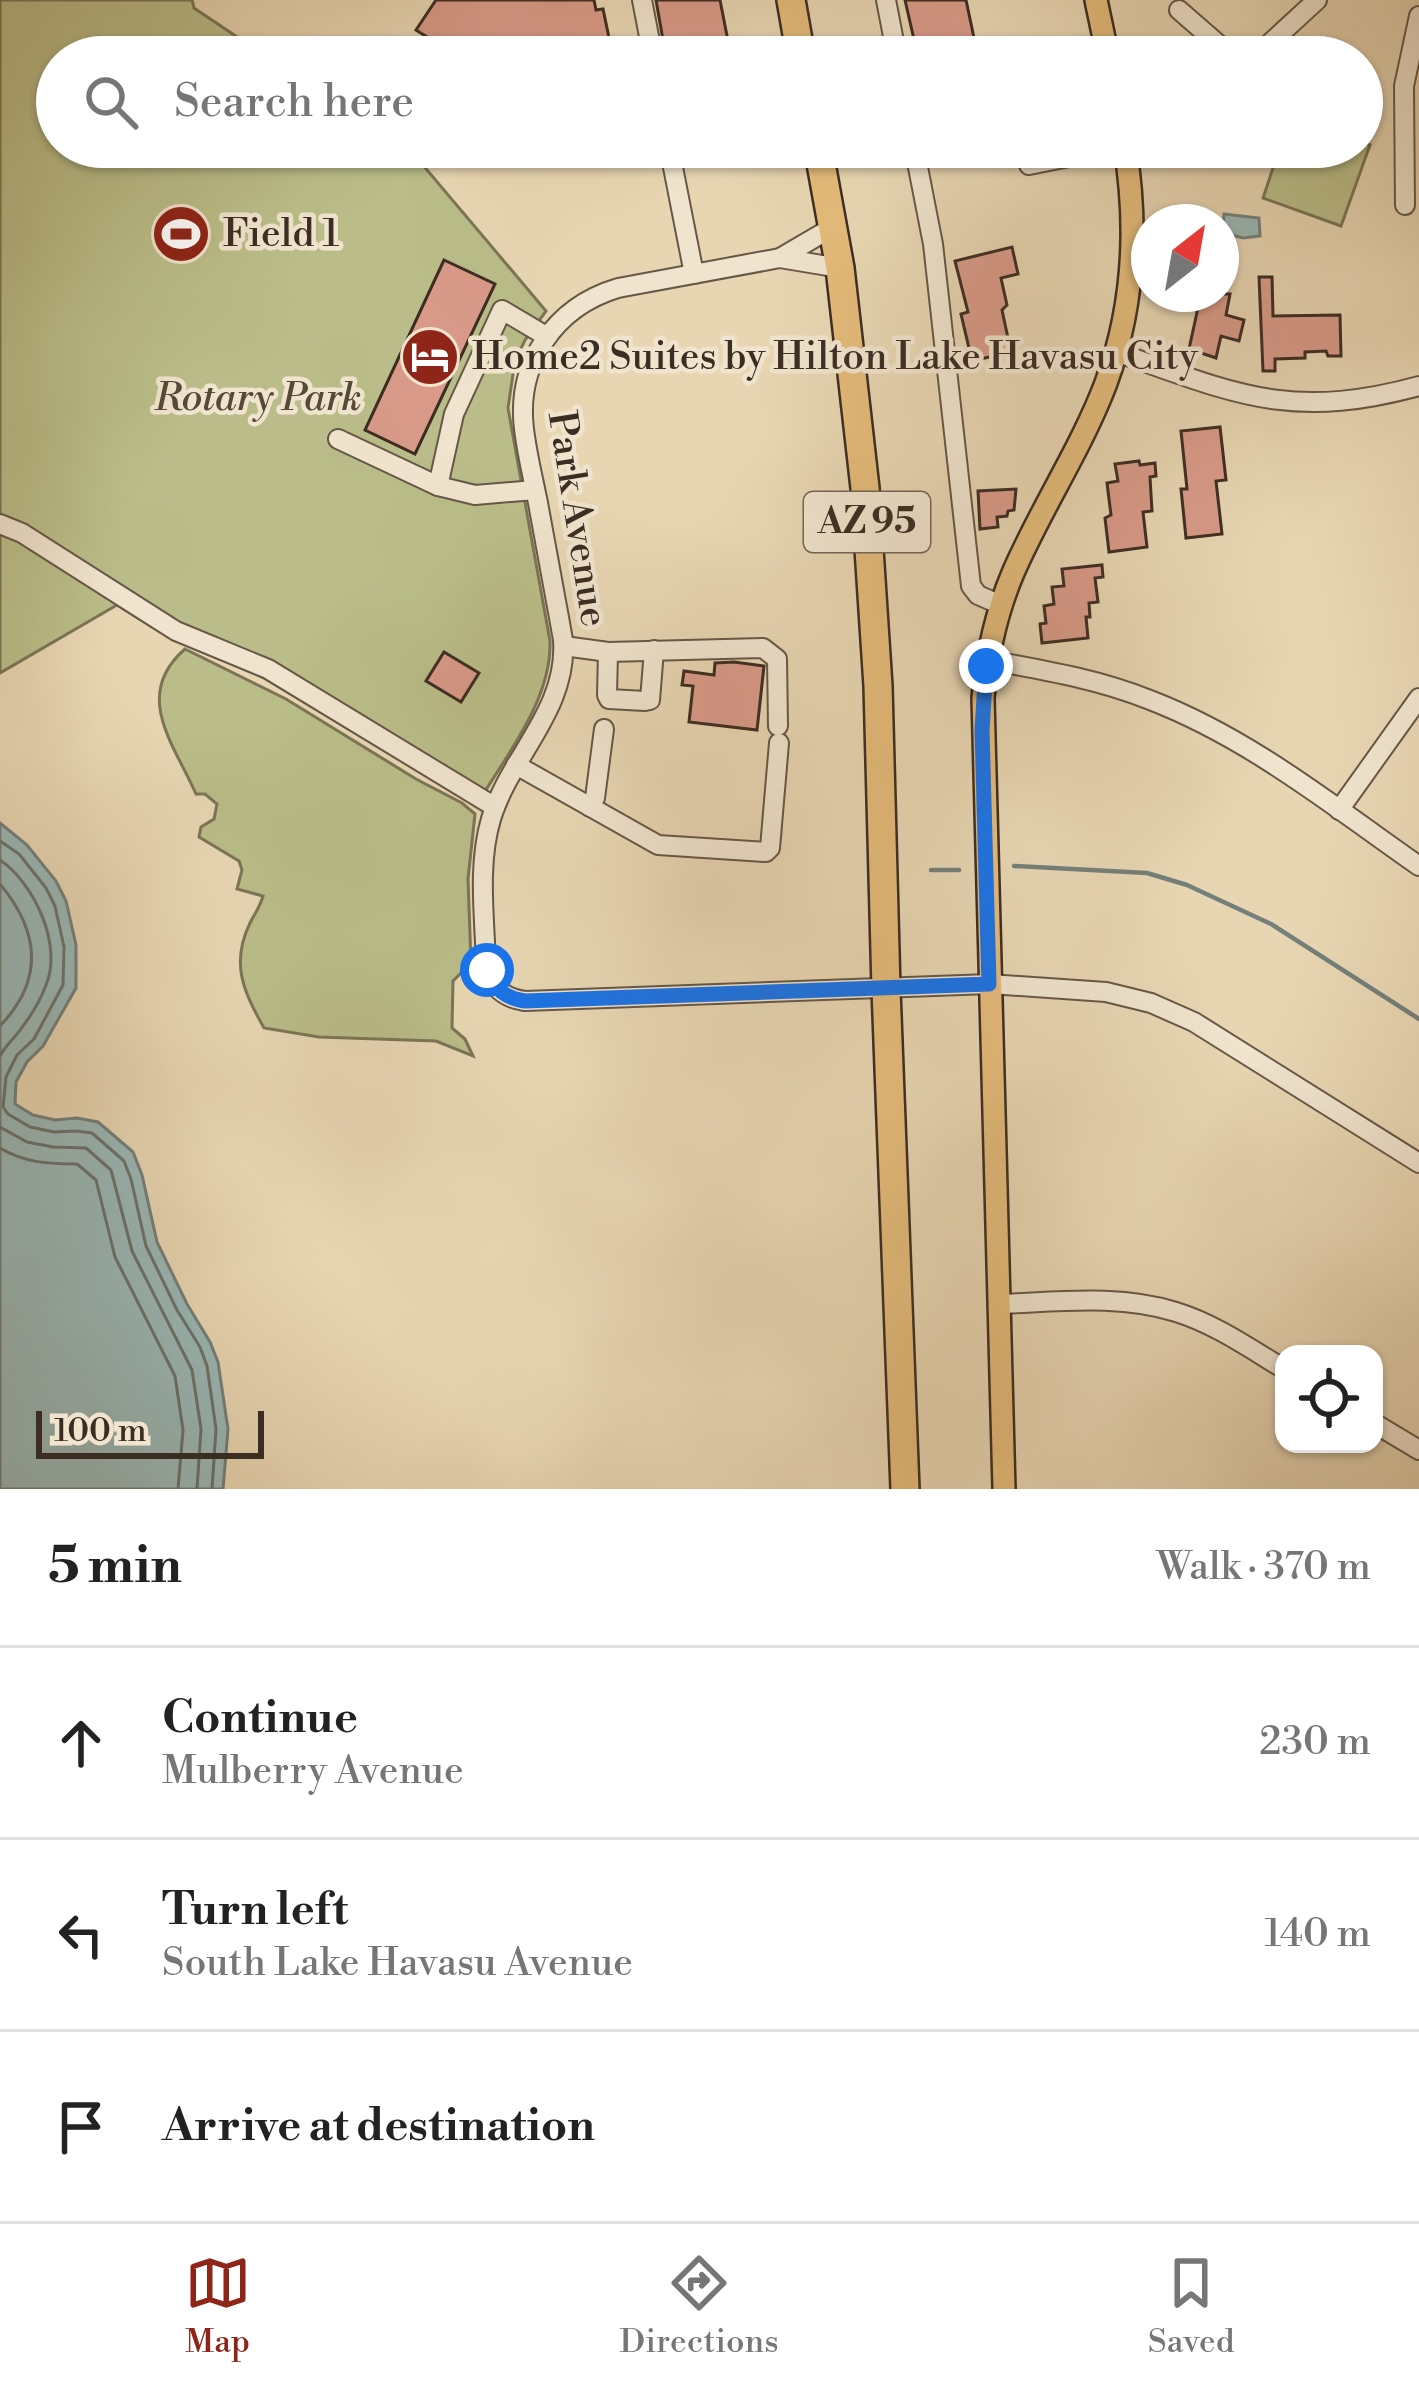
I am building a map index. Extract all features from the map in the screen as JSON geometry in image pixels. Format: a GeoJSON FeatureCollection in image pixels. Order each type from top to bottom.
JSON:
{"type":"FeatureCollection","features":[{"type":"Feature","properties":{"kind":"highway"},"geometry":{"type":"LineString","coordinates":[[791,0],[797,36]]}},
{"type":"Feature","properties":{"kind":"highway","name":"AZ 95"},"geometry":{"type":"LineString","coordinates":[[822,168],[840,268],[865,488],[878,686],[905,1489]]}},
{"type":"Feature","properties":{"kind":"main road"},"geometry":{"type":"LineString","coordinates":[[1096,0],[1104,36]]}},
{"type":"Feature","properties":{"kind":"main road"},"geometry":{"type":"LineString","coordinates":[[1004,1489],[982,730],[988,660],[1001,604],[1025,546],[1091,418],[1116,352],[1128,301],[1133,248],[1126,168]]}},
{"type":"Feature","properties":{"kind":"street"},"geometry":{"type":"LineString","coordinates":[[642,0],[648,36]]}},
{"type":"Feature","properties":{"kind":"street"},"geometry":{"type":"LineString","coordinates":[[886,0],[893,36]]}},
{"type":"Feature","properties":{"kind":"street"},"geometry":{"type":"LineString","coordinates":[[1278,36],[1317,0]]}},
{"type":"Feature","properties":{"kind":"street"},"geometry":{"type":"LineString","coordinates":[[1179,10],[1209,36]]}},
{"type":"Feature","properties":{"kind":"street"},"geometry":{"type":"LineString","coordinates":[[1406,205],[1405,86],[1419,16]]}},
{"type":"Feature","properties":{"kind":"street"},"geometry":{"type":"LineString","coordinates":[[673,168],[694,274]]}},
{"type":"Feature","properties":{"kind":"street"},"geometry":{"type":"LineString","coordinates":[[918,168],[933,244],[971,586],[978,595],[1001,604]]}},
{"type":"Feature","properties":{"kind":"street"},"geometry":{"type":"LineString","coordinates":[[438,486],[454,414],[502,310],[546,336],[571,310],[595,296],[780,258],[833,227]]}},
{"type":"Feature","properties":{"kind":"street"},"geometry":{"type":"LineString","coordinates":[[780,258],[840,268]]}},
{"type":"Feature","properties":{"kind":"street","name":"Park Avenue"},"geometry":{"type":"LineString","coordinates":[[546,336],[534,358],[524,401],[524,427],[564,646],[563,668],[556,694],[516,764],[488,832],[483,865],[486,968],[492,982],[512,999],[525,1001],[886,988]]}},
{"type":"Feature","properties":{"kind":"street"},"geometry":{"type":"LineString","coordinates":[[1116,352],[1242,396],[1289,403],[1359,400],[1419,386]]}},
{"type":"Feature","properties":{"kind":"street"},"geometry":{"type":"LineString","coordinates":[[338,439],[438,486],[475,495],[536,490]]}},
{"type":"Feature","properties":{"kind":"street"},"geometry":{"type":"LineString","coordinates":[[0,524],[22,533],[176,631],[268,669],[495,807]]}},
{"type":"Feature","properties":{"kind":"street"},"geometry":{"type":"LineString","coordinates":[[516,764],[658,845],[766,852],[770,848],[778,734],[777,659],[763,648],[608,652],[564,646]]}},
{"type":"Feature","properties":{"kind":"street"},"geometry":{"type":"LineString","coordinates":[[608,652],[609,699],[646,701],[650,700],[654,650]]}},
{"type":"Feature","properties":{"kind":"street"},"geometry":{"type":"LineString","coordinates":[[988,660],[1066,674],[1167,707],[1230,738],[1419,866]]}},
{"type":"Feature","properties":{"kind":"street"},"geometry":{"type":"LineString","coordinates":[[1339,810],[1419,698]]}},
{"type":"Feature","properties":{"kind":"street"},"geometry":{"type":"LineString","coordinates":[[590,807],[604,730]]}},
{"type":"Feature","properties":{"kind":"street"},"geometry":{"type":"LineString","coordinates":[[886,988],[989,984],[1106,992],[1173,1012],[1419,1163]]}},
{"type":"Feature","properties":{"kind":"street"},"geometry":{"type":"LineString","coordinates":[[999,1304],[1114,1301],[1156,1307],[1215,1328],[1275,1364]]}},
{"type":"Feature","properties":{"kind":"street"},"geometry":{"type":"LineString","coordinates":[[1383,1428],[1419,1450]]}},
{"type":"Feature","properties":{"kind":"green space","name":"Rotary Park"},"geometry":{"type":"Polygon","coordinates":[[[0,0],[192,0],[194,8],[236,36],[36,36],[36,168],[425,168],[546,311],[515,361],[508,408],[550,641],[543,685],[525,727],[476,806],[264,678],[157,630],[117,605],[0,673],[0,0]]]}},
{"type":"Feature","properties":{"kind":"green space"},"geometry":{"type":"Polygon","coordinates":[[[1273,168],[1362,168],[1341,226],[1263,198],[1273,168]]]}},
{"type":"Feature","properties":{"kind":"green space"},"geometry":{"type":"Polygon","coordinates":[[[185,649],[286,699],[475,814],[468,879],[471,963],[453,981],[452,1028],[465,1039],[473,1056],[436,1041],[319,1037],[264,1028],[240,965],[244,938],[263,896],[237,889],[242,870],[239,861],[199,837],[201,827],[214,819],[217,804],[205,794],[196,794],[162,720],[161,684],[185,649]]]}},
{"type":"Feature","properties":{"kind":"water"},"geometry":{"type":"Polygon","coordinates":[[[1239,216],[1259,218],[1260,236],[1239,237],[1239,216]]]}},
{"type":"Feature","properties":{"kind":"water"},"geometry":{"type":"Polygon","coordinates":[[[0,823],[27,845],[56,881],[76,945],[76,988],[16,1082],[15,1104],[55,1120],[98,1122],[133,1152],[157,1242],[218,1362],[228,1429],[223,1489],[0,1489],[0,823]]]}},
{"type":"Feature","properties":{"kind":"building"},"geometry":{"type":"Polygon","coordinates":[[[436,0],[594,0],[596,10],[603,9],[609,36],[425,36],[416,30],[436,0]]]}},
{"type":"Feature","properties":{"kind":"building"},"geometry":{"type":"Polygon","coordinates":[[[656,0],[720,0],[727,36],[662,36],[656,0]]]}},
{"type":"Feature","properties":{"kind":"building"},"geometry":{"type":"Polygon","coordinates":[[[905,0],[966,0],[974,36],[913,36],[905,0]]]}},
{"type":"Feature","properties":{"kind":"building"},"geometry":{"type":"Polygon","coordinates":[[[1012,247],[1018,274],[1001,278],[1011,352],[972,361],[961,314],[968,312],[955,261],[1012,247]]]}},
{"type":"Feature","properties":{"kind":"building","name":"Home2 Suites by Hilton Lake Havasu City"},"geometry":{"type":"Polygon","coordinates":[[[444,260],[495,284],[415,454],[365,430],[444,260]]]}},
{"type":"Feature","properties":{"kind":"building"},"geometry":{"type":"Polygon","coordinates":[[[1259,277],[1272,277],[1273,316],[1340,315],[1341,356],[1305,352],[1305,358],[1275,359],[1275,371],[1263,371],[1259,277]]]}},
{"type":"Feature","properties":{"kind":"building"},"geometry":{"type":"Polygon","coordinates":[[[1197,312],[1227,312],[1244,320],[1239,341],[1221,336],[1216,358],[1189,349],[1197,312]]]}},
{"type":"Feature","properties":{"kind":"building"},"geometry":{"type":"Polygon","coordinates":[[[1220,427],[1226,480],[1216,481],[1222,534],[1186,538],[1181,431],[1220,427]]]}},
{"type":"Feature","properties":{"kind":"building"},"geometry":{"type":"Polygon","coordinates":[[[1139,461],[1140,465],[1155,463],[1156,476],[1150,477],[1152,511],[1143,512],[1147,547],[1109,552],[1107,483],[1118,481],[1115,464],[1139,461]]]}},
{"type":"Feature","properties":{"kind":"building"},"geometry":{"type":"Polygon","coordinates":[[[1016,489],[1014,510],[997,517],[998,527],[980,529],[978,491],[1016,489]]]}},
{"type":"Feature","properties":{"kind":"building"},"geometry":{"type":"Polygon","coordinates":[[[1102,565],[1103,577],[1095,578],[1098,602],[1089,603],[1090,617],[1086,617],[1088,638],[1042,643],[1044,606],[1054,604],[1052,587],[1064,586],[1062,569],[1102,565]]]}},
{"type":"Feature","properties":{"kind":"building"},"geometry":{"type":"Polygon","coordinates":[[[444,652],[479,673],[461,702],[426,681],[444,652]]]}},
{"type":"Feature","properties":{"kind":"building"},"geometry":{"type":"Polygon","coordinates":[[[715,663],[764,666],[757,730],[689,722],[693,686],[682,685],[684,671],[714,675],[715,663]]]}},
{"type":"Feature","properties":{"kind":"waterway"},"geometry":{"type":"LineString","coordinates":[[1014,866],[1147,873],[1187,885],[1271,924],[1419,1019]]}},
{"type":"Feature","properties":{"kind":"waterway"},"geometry":{"type":"LineString","coordinates":[[931,870],[959,870]]}},
{"type":"Feature","properties":{"kind":"place","name":"Field 1"},"geometry":{"type":"Point","coordinates":[181,234]}},
{"type":"Feature","properties":{"kind":"place","name":"Home2 Suites by Hilton Lake Havasu City"},"geometry":{"type":"Point","coordinates":[430,357]}},
{"type":"Feature","properties":{"kind":"route"},"geometry":{"type":"LineString","coordinates":[[487,970],[501,992],[525,1001],[989,984],[982,730],[986,666]]}}]}
